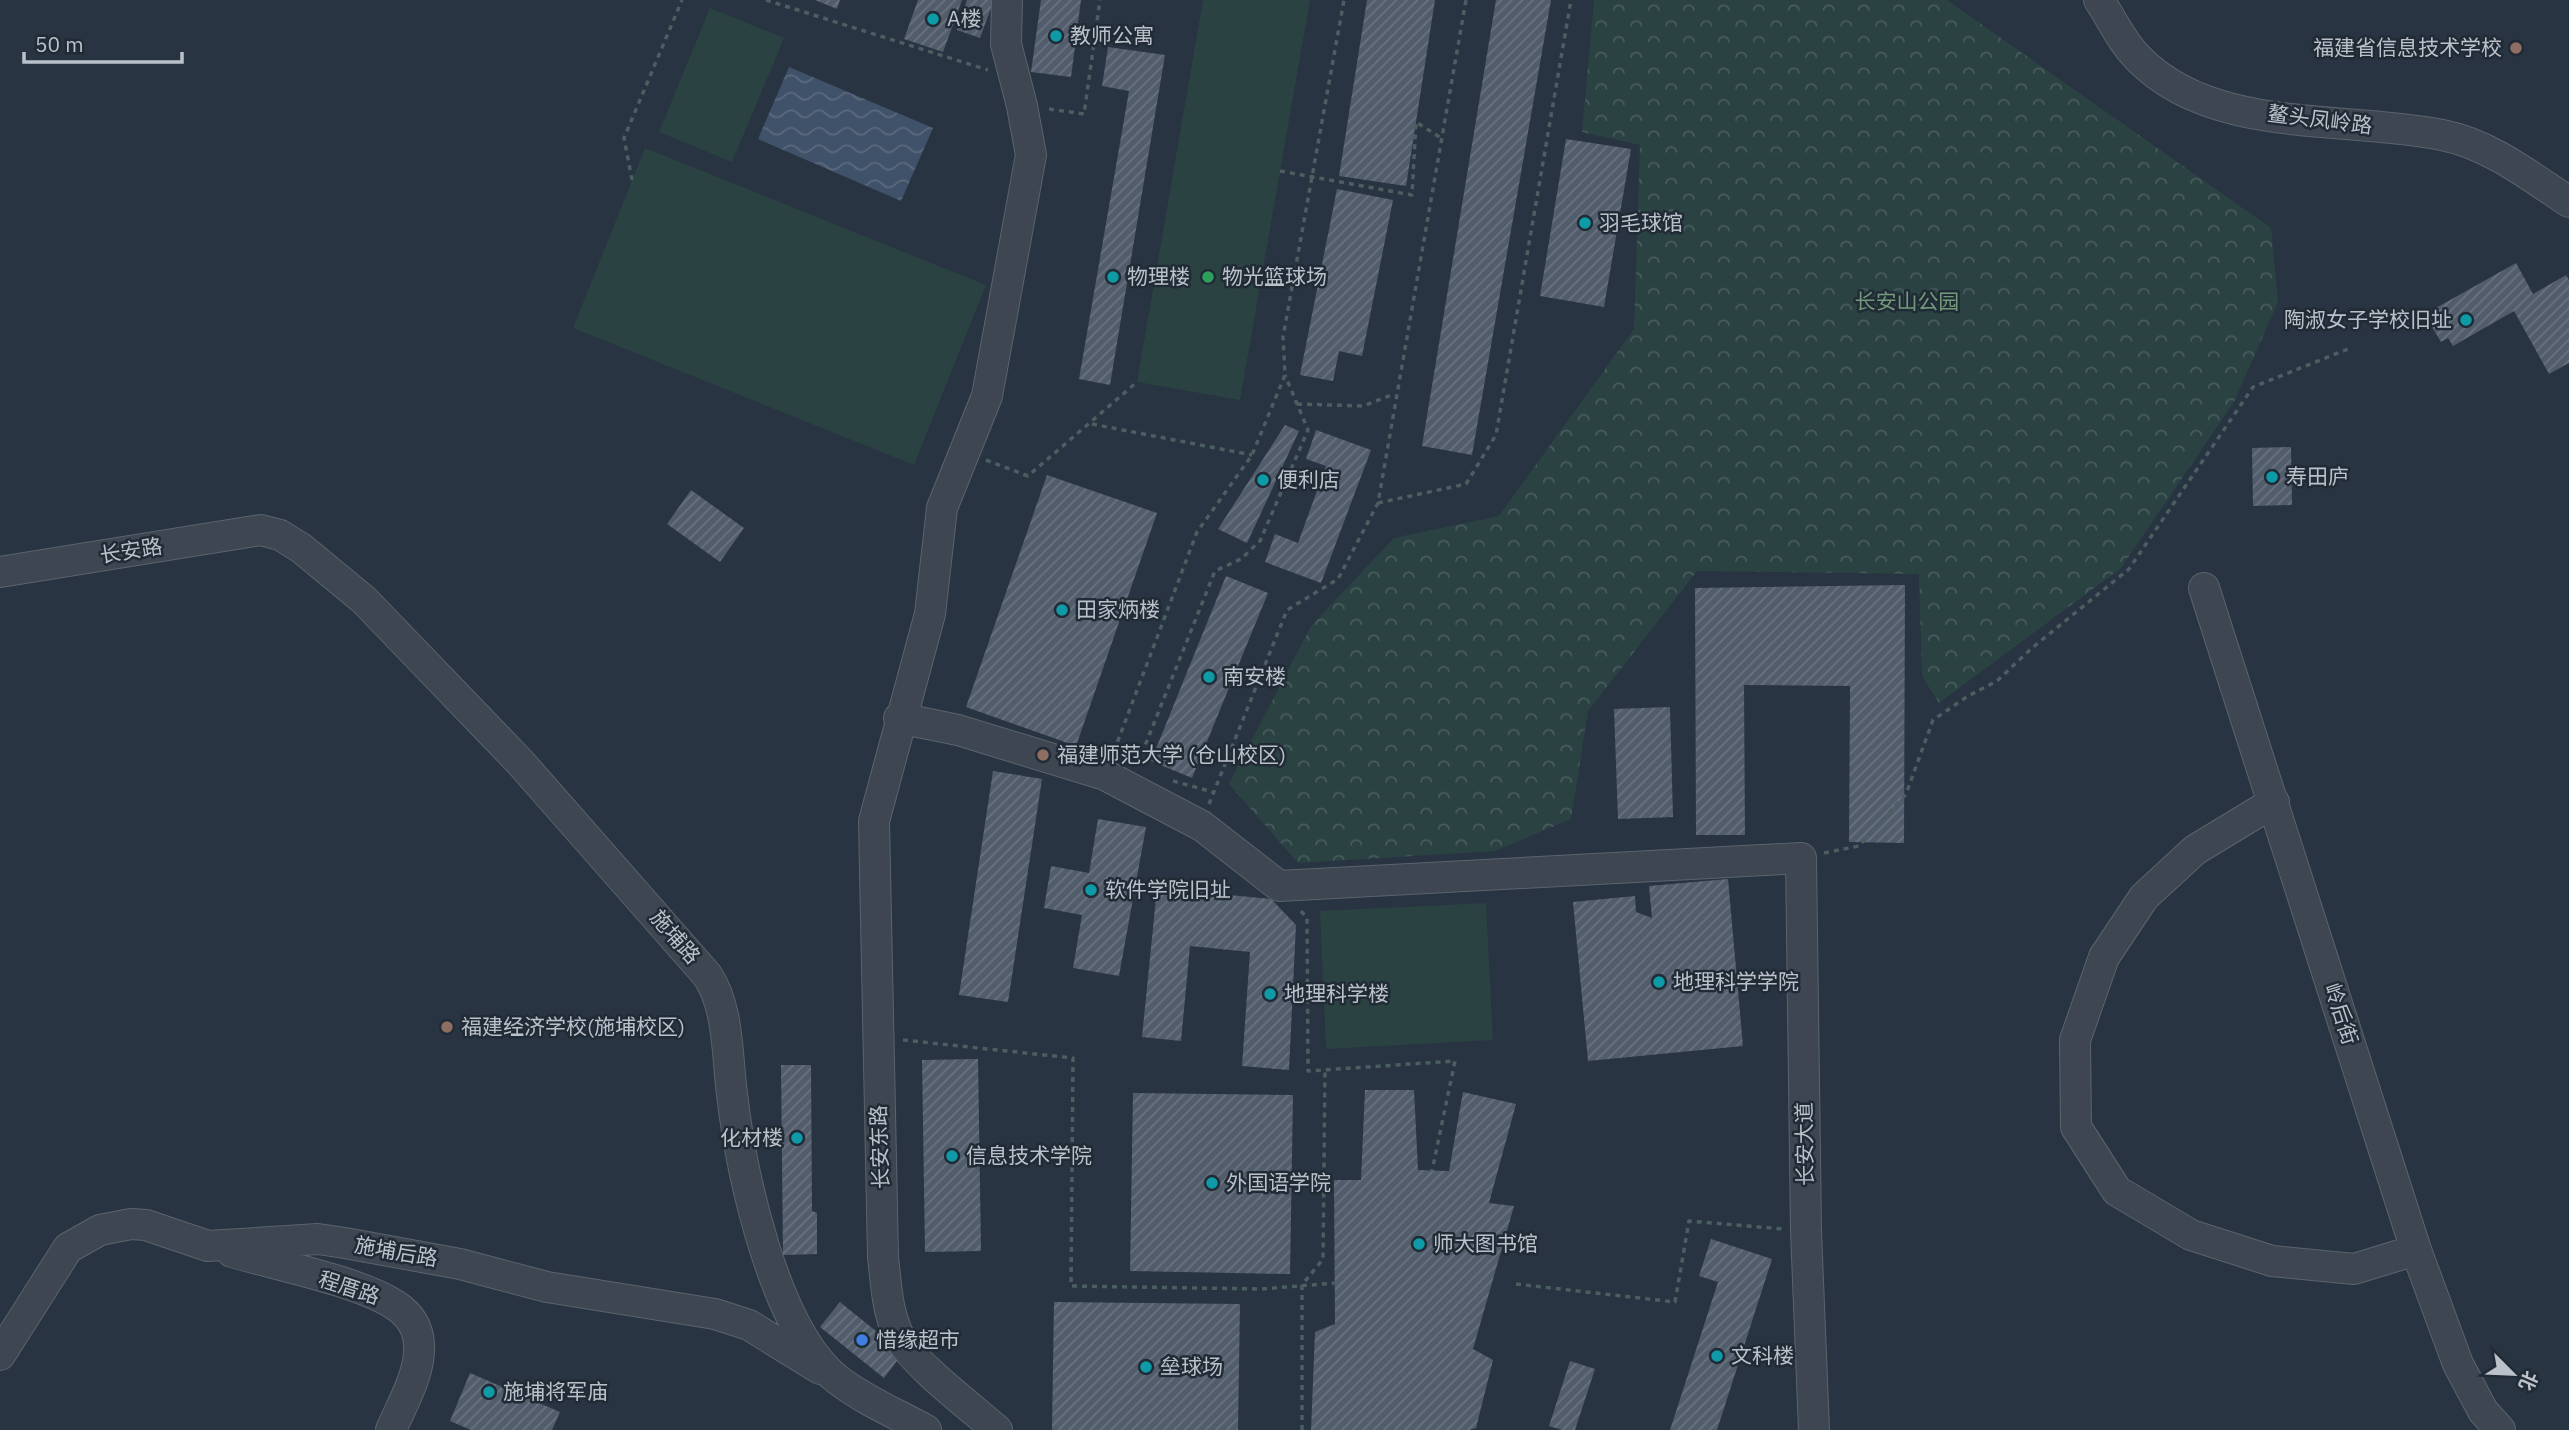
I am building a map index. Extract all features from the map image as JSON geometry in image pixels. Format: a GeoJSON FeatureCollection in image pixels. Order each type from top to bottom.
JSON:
{"type":"FeatureCollection","features":[{"type":"Feature","properties":{"kind":"street","name":"长安东路"},"geometry":{"type":"LineString","coordinates":[[997,1430],[908,1350],[894,1323],[883,1257],[876,1038],[874,821],[899,718],[930,614],[942,508],[987,396],[1031,155],[1019,92],[1006,44],[1007,0]]}},
{"type":"Feature","properties":{"kind":"street","name":"鳌头凤岭路"},"geometry":{"type":"LineString","coordinates":[[2099,0],[2136,57],[2156,74],[2202,101],[2236,110],[2442,135],[2487,151],[2569,202]]}},
{"type":"Feature","properties":{"kind":"street","name":"长安路"},"geometry":{"type":"LineString","coordinates":[[0,572],[261,530]]}},
{"type":"Feature","properties":{"kind":"street","name":"施埔路"},"geometry":{"type":"LineString","coordinates":[[261,530],[280,535],[301,548],[364,600],[520,762],[708,975],[720,1000],[744,1167],[775,1279],[808,1346],[838,1380],[926,1430]]}},
{"type":"Feature","properties":{"kind":"street","name":"岭后街"},"geometry":{"type":"LineString","coordinates":[[2204,588],[2416,1250],[2458,1364],[2483,1411],[2500,1430]]}},
{"type":"Feature","properties":{"kind":"street"},"geometry":{"type":"LineString","coordinates":[[899,718],[958,730],[1105,775],[1202,826],[1279,886],[1801,858]]}},
{"type":"Feature","properties":{"kind":"street"},"geometry":{"type":"LineString","coordinates":[[2274,802],[2195,850],[2164,878],[2144,897],[2104,957],[2075,1040],[2076,1127],[2117,1191],[2191,1235],[2272,1261],[2354,1269],[2416,1250]]}},
{"type":"Feature","properties":{"kind":"street","name":"长安大道"},"geometry":{"type":"LineString","coordinates":[[1801,858],[1806,1231],[1814,1430]]}},
{"type":"Feature","properties":{"kind":"street","name":"施埔后路"},"geometry":{"type":"LineString","coordinates":[[0,1355],[54,1266],[68,1248],[86,1236],[115,1226],[146,1225],[208,1246],[318,1239],[345,1243],[460,1264],[539,1285],[715,1314],[748,1325],[838,1380]]}},
{"type":"Feature","properties":{"kind":"street","name":"程厝路"},"geometry":{"type":"LineString","coordinates":[[208,1246],[369,1292],[404,1312],[413,1322],[418,1334],[419,1359],[391,1430]]}},
{"type":"Feature","properties":{"kind":"path"},"geometry":{"type":"LineString","coordinates":[[632,180],[624,138],[682,0]]}},
{"type":"Feature","properties":{"kind":"path"},"geometry":{"type":"LineString","coordinates":[[766,0],[1084,114],[1100,0]]}},
{"type":"Feature","properties":{"kind":"path"},"geometry":{"type":"LineString","coordinates":[[1135,769],[1215,571],[1241,559],[1260,541],[1308,430],[1285,375],[1283,337],[1344,0]]}},
{"type":"Feature","properties":{"kind":"path"},"geometry":{"type":"LineString","coordinates":[[1202,826],[1287,610],[1338,579],[1378,503],[1395,393],[1466,0]]}},
{"type":"Feature","properties":{"kind":"path"},"geometry":{"type":"LineString","coordinates":[[1378,503],[1466,484],[1496,435],[1571,0]]}},
{"type":"Feature","properties":{"kind":"path"},"geometry":{"type":"LineString","coordinates":[[1280,171],[1412,195],[1416,122],[1441,138]]}},
{"type":"Feature","properties":{"kind":"path"},"geometry":{"type":"LineString","coordinates":[[1801,858],[1859,846],[1906,794],[1933,720],[1968,696],[1997,681],[2032,648],[2129,569],[2253,387],[2348,349]]}},
{"type":"Feature","properties":{"kind":"path"},"geometry":{"type":"LineString","coordinates":[[1105,775],[1197,532],[1252,455],[1285,375]]}},
{"type":"Feature","properties":{"kind":"path"},"geometry":{"type":"LineString","coordinates":[[965,451],[1028,476],[1137,382]]}},
{"type":"Feature","properties":{"kind":"path"},"geometry":{"type":"LineString","coordinates":[[1297,404],[1363,406],[1395,393]]}},
{"type":"Feature","properties":{"kind":"path"},"geometry":{"type":"LineString","coordinates":[[1091,423],[1252,455]]}},
{"type":"Feature","properties":{"kind":"path"},"geometry":{"type":"LineString","coordinates":[[1161,777],[1213,793]]}},
{"type":"Feature","properties":{"kind":"path"},"geometry":{"type":"LineString","coordinates":[[1279,886],[1307,918],[1308,1071],[1455,1061],[1432,1171]]}},
{"type":"Feature","properties":{"kind":"path"},"geometry":{"type":"LineString","coordinates":[[876,1038],[1073,1058],[1071,1286],[1262,1289],[1335,1283]]}},
{"type":"Feature","properties":{"kind":"path"},"geometry":{"type":"LineString","coordinates":[[1302,1430],[1302,1285],[1324,1259],[1325,1070]]}},
{"type":"Feature","properties":{"kind":"path"},"geometry":{"type":"LineString","coordinates":[[1516,1284],[1675,1303],[1689,1221],[1806,1231]]}},
{"type":"Feature","properties":{"kind":"green space","name":"物光篮球场"},"geometry":{"type":"Polygon","coordinates":[[[1203,0],[1310,0],[1240,400],[1137,382],[1203,0]]]}},
{"type":"Feature","properties":{"kind":"green space","name":"长安山公园"},"geometry":{"type":"Polygon","coordinates":[[[1594,0],[1947,0],[2271,228],[2278,302],[2234,402],[2121,568],[1939,703],[1922,676],[1919,574],[1697,571],[1588,711],[1571,819],[1495,851],[1298,863],[1229,784],[1311,626],[1394,538],[1499,516],[1634,329],[1640,145],[1582,132],[1594,0]]]}},
{"type":"Feature","properties":{"kind":"green space"},"geometry":{"type":"Polygon","coordinates":[[[710,8],[784,38],[732,162],[659,132],[710,8]]]}},
{"type":"Feature","properties":{"kind":"green space"},"geometry":{"type":"Polygon","coordinates":[[[645,148],[986,285],[914,465],[573,328],[645,148]]]}},
{"type":"Feature","properties":{"kind":"green space"},"geometry":{"type":"Polygon","coordinates":[[[1486,903],[1493,1040],[1326,1049],[1320,911],[1486,903]]]}},
{"type":"Feature","properties":{"kind":"water"},"geometry":{"type":"Polygon","coordinates":[[[789,67],[933,128],[901,201],[758,139],[789,67]]]}},
{"type":"Feature","properties":{"kind":"building"},"geometry":{"type":"Polygon","coordinates":[[[815,0],[840,0],[837,9],[815,0]]]}},
{"type":"Feature","properties":{"kind":"building","name":"A楼"},"geometry":{"type":"Polygon","coordinates":[[[918,0],[962,0],[943,52],[904,39],[918,0]]]}},
{"type":"Feature","properties":{"kind":"building"},"geometry":{"type":"Polygon","coordinates":[[[967,0],[994,0],[980,38],[957,30],[967,0]]]}},
{"type":"Feature","properties":{"kind":"building","name":"教师公寓"},"geometry":{"type":"Polygon","coordinates":[[[1041,0],[1081,0],[1071,77],[1031,72],[1041,0]]]}},
{"type":"Feature","properties":{"kind":"building"},"geometry":{"type":"Polygon","coordinates":[[[1367,0],[1435,0],[1406,186],[1339,176],[1367,0]]]}},
{"type":"Feature","properties":{"kind":"building"},"geometry":{"type":"Polygon","coordinates":[[[1496,0],[1551,0],[1472,455],[1422,446],[1496,0]]]}},
{"type":"Feature","properties":{"kind":"building"},"geometry":{"type":"Polygon","coordinates":[[[1108,47],[1165,55],[1110,385],[1079,379],[1129,91],[1102,86],[1108,47]]]}},
{"type":"Feature","properties":{"kind":"building","name":"羽毛球馆"},"geometry":{"type":"Polygon","coordinates":[[[1566,139],[1631,149],[1604,307],[1540,296],[1566,139]]]}},
{"type":"Feature","properties":{"kind":"building"},"geometry":{"type":"Polygon","coordinates":[[[1337,189],[1393,200],[1362,356],[1339,351],[1333,381],[1300,375],[1337,189]]]}},
{"type":"Feature","properties":{"kind":"building","name":"陶淑女子学校旧址"},"geometry":{"type":"Polygon","coordinates":[[[2516,263],[2533,294],[2566,275],[2569,280],[2569,363],[2549,374],[2514,311],[2453,346],[2448,338],[2441,342],[2429,322],[2438,317],[2434,309],[2516,263]]]}},
{"type":"Feature","properties":{"kind":"building","name":"便利店"},"geometry":{"type":"Polygon","coordinates":[[[1285,425],[1299,431],[1247,543],[1218,529],[1285,425]]]}},
{"type":"Feature","properties":{"kind":"building"},"geometry":{"type":"Polygon","coordinates":[[[1316,430],[1371,450],[1321,583],[1265,562],[1275,534],[1298,543],[1326,466],[1306,459],[1316,430]]]}},
{"type":"Feature","properties":{"kind":"building","name":"寿田庐"},"geometry":{"type":"Polygon","coordinates":[[[2291,447],[2292,505],[2253,506],[2252,448],[2291,447]]]}},
{"type":"Feature","properties":{"kind":"building","name":"田家炳楼"},"geometry":{"type":"Polygon","coordinates":[[[1047,475],[1157,513],[1076,746],[966,707],[1047,475]]]}},
{"type":"Feature","properties":{"kind":"building"},"geometry":{"type":"Polygon","coordinates":[[[691,490],[744,528],[720,562],[667,524],[691,490]]]}},
{"type":"Feature","properties":{"kind":"building","name":"南安楼"},"geometry":{"type":"Polygon","coordinates":[[[1226,576],[1268,593],[1192,778],[1151,761],[1226,576]]]}},
{"type":"Feature","properties":{"kind":"building"},"geometry":{"type":"Polygon","coordinates":[[[1905,585],[1904,843],[1849,842],[1850,686],[1744,685],[1745,835],[1696,835],[1695,588],[1905,585]]]}},
{"type":"Feature","properties":{"kind":"building"},"geometry":{"type":"Polygon","coordinates":[[[1670,707],[1673,817],[1618,819],[1614,709],[1670,707]]]}},
{"type":"Feature","properties":{"kind":"building"},"geometry":{"type":"Polygon","coordinates":[[[993,771],[1042,779],[1008,1002],[959,995],[993,771]]]}},
{"type":"Feature","properties":{"kind":"building","name":"软件学院旧址"},"geometry":{"type":"Polygon","coordinates":[[[1098,819],[1146,827],[1119,976],[1073,968],[1082,915],[1044,908],[1051,866],[1089,873],[1098,819]]]}},
{"type":"Feature","properties":{"kind":"building","name":"地理科学学院"},"geometry":{"type":"Polygon","coordinates":[[[1728,879],[1743,1046],[1588,1061],[1573,902],[1635,896],[1636,912],[1652,918],[1649,886],[1728,879]]]}},
{"type":"Feature","properties":{"kind":"building","name":"地理科学楼"},"geometry":{"type":"Polygon","coordinates":[[[1157,888],[1271,899],[1296,925],[1289,1070],[1242,1066],[1250,952],[1190,946],[1181,1041],[1142,1037],[1157,888]]]}},
{"type":"Feature","properties":{"kind":"building","name":"信息技术学院"},"geometry":{"type":"Polygon","coordinates":[[[978,1059],[981,1251],[925,1252],[922,1060],[978,1059]]]}},
{"type":"Feature","properties":{"kind":"building","name":"化材楼"},"geometry":{"type":"Polygon","coordinates":[[[781,1065],[811,1065],[812,1211],[817,1213],[817,1254],[783,1255],[781,1065]]]}},
{"type":"Feature","properties":{"kind":"building","name":"师大图书馆"},"geometry":{"type":"Polygon","coordinates":[[[1365,1090],[1414,1090],[1418,1170],[1449,1171],[1463,1092],[1516,1104],[1489,1203],[1514,1206],[1473,1349],[1493,1360],[1476,1428],[1311,1430],[1315,1332],[1335,1324],[1334,1180],[1361,1180],[1365,1090]]]}},
{"type":"Feature","properties":{"kind":"building","name":"外国语学院"},"geometry":{"type":"Polygon","coordinates":[[[1133,1093],[1293,1095],[1290,1274],[1130,1271],[1133,1093]]]}},
{"type":"Feature","properties":{"kind":"building","name":"文科楼"},"geometry":{"type":"Polygon","coordinates":[[[1711,1239],[1772,1259],[1717,1430],[1670,1430],[1718,1282],[1699,1276],[1711,1239]]]}},
{"type":"Feature","properties":{"kind":"building","name":"惜缘超市"},"geometry":{"type":"Polygon","coordinates":[[[840,1302],[903,1353],[884,1378],[820,1327],[840,1302]]]}},
{"type":"Feature","properties":{"kind":"building","name":"垒球场"},"geometry":{"type":"Polygon","coordinates":[[[1054,1302],[1240,1304],[1238,1430],[1052,1430],[1054,1302]]]}},
{"type":"Feature","properties":{"kind":"building"},"geometry":{"type":"Polygon","coordinates":[[[1570,1361],[1595,1369],[1575,1430],[1562,1430],[1549,1426],[1570,1361]]]}},
{"type":"Feature","properties":{"kind":"building","name":"施埔将军庙"},"geometry":{"type":"Polygon","coordinates":[[[470,1373],[560,1412],[552,1430],[471,1430],[450,1421],[470,1373]]]}},
{"type":"Feature","properties":{"kind":"place","name":"A楼"},"geometry":{"type":"Point","coordinates":[933,19]}},
{"type":"Feature","properties":{"kind":"place","name":"教师公寓"},"geometry":{"type":"Point","coordinates":[1056,36]}},
{"type":"Feature","properties":{"kind":"place","name":"福建省信息技术学校"},"geometry":{"type":"Point","coordinates":[2516,48]}},
{"type":"Feature","properties":{"kind":"place","name":"羽毛球馆"},"geometry":{"type":"Point","coordinates":[1585,223]}},
{"type":"Feature","properties":{"kind":"place","name":"物理楼"},"geometry":{"type":"Point","coordinates":[1113,277]}},
{"type":"Feature","properties":{"kind":"place","name":"物光篮球场"},"geometry":{"type":"Point","coordinates":[1208,277]}},
{"type":"Feature","properties":{"kind":"place","name":"陶淑女子学校旧址"},"geometry":{"type":"Point","coordinates":[2466,320]}},
{"type":"Feature","properties":{"kind":"place","name":"寿田庐"},"geometry":{"type":"Point","coordinates":[2272,477]}},
{"type":"Feature","properties":{"kind":"place","name":"便利店"},"geometry":{"type":"Point","coordinates":[1263,480]}},
{"type":"Feature","properties":{"kind":"place","name":"田家炳楼"},"geometry":{"type":"Point","coordinates":[1062,610]}},
{"type":"Feature","properties":{"kind":"place","name":"南安楼"},"geometry":{"type":"Point","coordinates":[1209,677]}},
{"type":"Feature","properties":{"kind":"place","name":"福建师范大学 (仓山校区)"},"geometry":{"type":"Point","coordinates":[1043,755]}},
{"type":"Feature","properties":{"kind":"place","name":"软件学院旧址"},"geometry":{"type":"Point","coordinates":[1091,890]}},
{"type":"Feature","properties":{"kind":"place","name":"地理科学学院"},"geometry":{"type":"Point","coordinates":[1659,982]}},
{"type":"Feature","properties":{"kind":"place","name":"地理科学楼"},"geometry":{"type":"Point","coordinates":[1270,994]}},
{"type":"Feature","properties":{"kind":"place","name":"福建经济学校(施埔校区)"},"geometry":{"type":"Point","coordinates":[447,1027]}},
{"type":"Feature","properties":{"kind":"place","name":"化材楼"},"geometry":{"type":"Point","coordinates":[797,1138]}},
{"type":"Feature","properties":{"kind":"place","name":"信息技术学院"},"geometry":{"type":"Point","coordinates":[952,1156]}},
{"type":"Feature","properties":{"kind":"place","name":"外国语学院"},"geometry":{"type":"Point","coordinates":[1212,1183]}},
{"type":"Feature","properties":{"kind":"place","name":"师大图书馆"},"geometry":{"type":"Point","coordinates":[1419,1244]}},
{"type":"Feature","properties":{"kind":"place","name":"惜缘超市"},"geometry":{"type":"Point","coordinates":[862,1340]}},
{"type":"Feature","properties":{"kind":"place","name":"文科楼"},"geometry":{"type":"Point","coordinates":[1717,1356]}},
{"type":"Feature","properties":{"kind":"place","name":"垒球场"},"geometry":{"type":"Point","coordinates":[1146,1367]}},
{"type":"Feature","properties":{"kind":"place","name":"施埔将军庙"},"geometry":{"type":"Point","coordinates":[489,1392]}}]}
